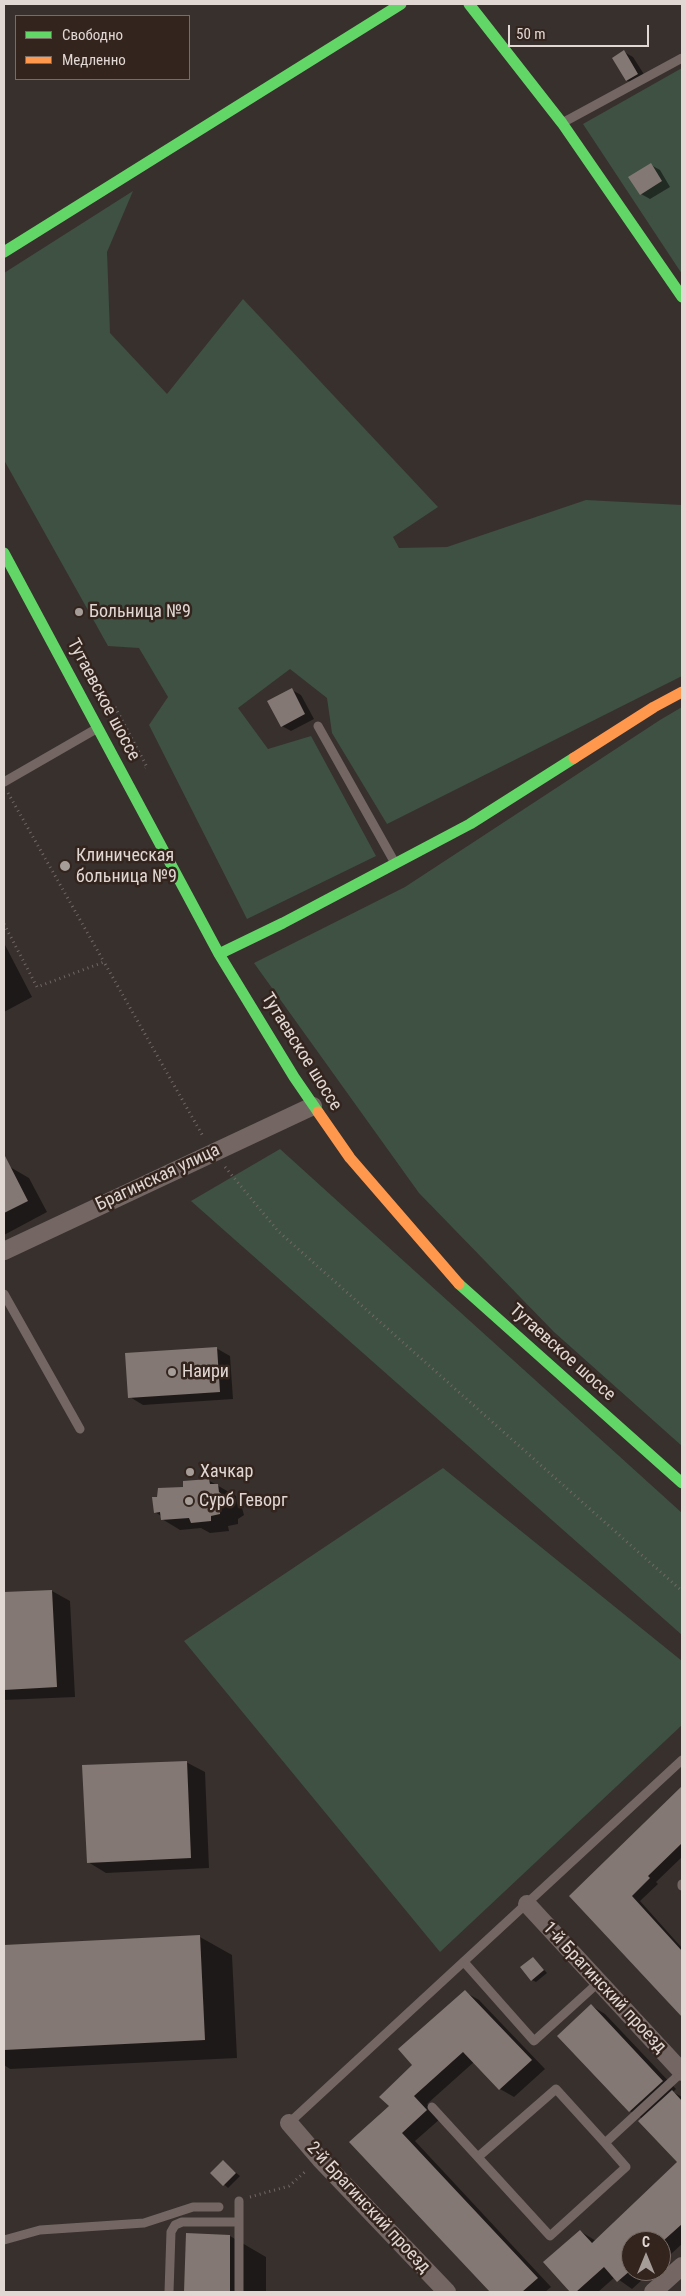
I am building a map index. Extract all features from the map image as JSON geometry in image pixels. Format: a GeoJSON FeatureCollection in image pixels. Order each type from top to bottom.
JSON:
{"type":"FeatureCollection","features":[{"type":"Feature","properties":{"kind":"street"},"geometry":{"type":"LineString","coordinates":[[4,252],[400,4]]}},
{"type":"Feature","properties":{"kind":"street"},"geometry":{"type":"LineString","coordinates":[[469,4],[562,123],[682,297]]}},
{"type":"Feature","properties":{"kind":"street","name":"Тутаевское шоссе"},"geometry":{"type":"LineString","coordinates":[[4,553],[220,954],[312,1106],[350,1158],[450,1276],[682,1483]]}},
{"type":"Feature","properties":{"kind":"street"},"geometry":{"type":"LineString","coordinates":[[220,954],[470,824],[654,707],[682,692]]}},
{"type":"Feature","properties":{"kind":"street","name":"Брагинская улица"},"geometry":{"type":"LineString","coordinates":[[4,1251],[312,1106]]}},
{"type":"Feature","properties":{"kind":"street","name":"1-й Брагинский проезд"},"geometry":{"type":"LineString","coordinates":[[526,1904],[682,2072]]}},
{"type":"Feature","properties":{"kind":"street","name":"2-й Брагинский проезд"},"geometry":{"type":"LineString","coordinates":[[289,2123],[447,2292]]}},
{"type":"Feature","properties":{"kind":"street"},"geometry":{"type":"LineString","coordinates":[[652,2292],[682,2266]]}},
{"type":"Feature","properties":{"kind":"lane"},"geometry":{"type":"LineString","coordinates":[[562,123],[682,58]]}},
{"type":"Feature","properties":{"kind":"lane"},"geometry":{"type":"LineString","coordinates":[[318,726],[395,864]]}},
{"type":"Feature","properties":{"kind":"lane"},"geometry":{"type":"LineString","coordinates":[[4,784],[99,728]]}},
{"type":"Feature","properties":{"kind":"lane"},"geometry":{"type":"LineString","coordinates":[[4,1294],[80,1429]]}},
{"type":"Feature","properties":{"kind":"lane"},"geometry":{"type":"LineString","coordinates":[[289,2123],[682,1760]]}},
{"type":"Feature","properties":{"kind":"lane"},"geometry":{"type":"LineString","coordinates":[[464,1962],[534,2041],[599,1982]]}},
{"type":"Feature","properties":{"kind":"lane"},"geometry":{"type":"LineString","coordinates":[[605,2142],[682,2072]]}},
{"type":"Feature","properties":{"kind":"lane"},"geometry":{"type":"LineString","coordinates":[[432,2107],[550,2236],[626,2167],[556,2089],[478,2157]]}},
{"type":"Feature","properties":{"kind":"lane"},"geometry":{"type":"LineString","coordinates":[[239,2201],[239,2292]]}},
{"type":"Feature","properties":{"kind":"lane"},"geometry":{"type":"LineString","coordinates":[[4,2240],[40,2230],[144,2223],[193,2206],[220,2206]]}},
{"type":"Feature","properties":{"kind":"lane"},"geometry":{"type":"LineString","coordinates":[[169,2292],[171,2232],[175,2225],[182,2222],[239,2222]]}},
{"type":"Feature","properties":{"kind":"path"},"geometry":{"type":"LineString","coordinates":[[4,784],[212,1152],[278,1231],[682,1591]]}},
{"type":"Feature","properties":{"kind":"path"},"geometry":{"type":"LineString","coordinates":[[4,924],[37,987],[104,962]]}},
{"type":"Feature","properties":{"kind":"path"},"geometry":{"type":"LineString","coordinates":[[239,2201],[289,2186],[320,2158]]}},
{"type":"Feature","properties":{"kind":"green space"},"geometry":{"type":"Polygon","coordinates":[[[682,68],[682,274],[583,124],[682,68]]]}},
{"type":"Feature","properties":{"kind":"green space"},"geometry":{"type":"Polygon","coordinates":[[[133,191],[107,252],[110,333],[167,394],[243,299],[438,507],[393,537],[399,548],[447,547],[586,500],[682,505],[682,676],[387,824],[332,733],[327,698],[290,669],[238,708],[268,749],[311,736],[376,856],[247,919],[149,725],[168,697],[139,648],[108,646],[4,460],[4,273],[133,191]]]}},
{"type":"Feature","properties":{"kind":"green space"},"geometry":{"type":"Polygon","coordinates":[[[682,707],[682,1446],[554,1332],[419,1193],[254,963],[405,887],[682,707]]]}},
{"type":"Feature","properties":{"kind":"green space"},"geometry":{"type":"Polygon","coordinates":[[[280,1149],[682,1513],[682,1635],[191,1201],[280,1149]]]}},
{"type":"Feature","properties":{"kind":"green space"},"geometry":{"type":"Polygon","coordinates":[[[443,1468],[682,1661],[682,1725],[440,1952],[184,1641],[443,1468]]]}},
{"type":"Feature","properties":{"kind":"building"},"geometry":{"type":"Polygon","coordinates":[[[624,50],[638,74],[626,81],[612,58],[624,50]]]}},
{"type":"Feature","properties":{"kind":"building"},"geometry":{"type":"Polygon","coordinates":[[[651,163],[662,181],[640,195],[628,177],[651,163]]]}},
{"type":"Feature","properties":{"kind":"building"},"geometry":{"type":"Polygon","coordinates":[[[292,688],[305,714],[281,727],[267,701],[292,688]]]}},
{"type":"Feature","properties":{"kind":"building"},"geometry":{"type":"Polygon","coordinates":[[[4,1154],[28,1201],[4,1213],[4,1154]]]}},
{"type":"Feature","properties":{"kind":"building","name":"Наири"},"geometry":{"type":"Polygon","coordinates":[[[217,1347],[220,1392],[128,1398],[125,1353],[217,1347]]]}},
{"type":"Feature","properties":{"kind":"building","name":"Сурб Геворг"},"geometry":{"type":"Polygon","coordinates":[[[209,1479],[210,1484],[218,1484],[219,1492],[224,1496],[226,1505],[220,1509],[220,1514],[211,1516],[211,1521],[191,1523],[189,1518],[161,1520],[160,1512],[154,1513],[152,1497],[157,1497],[158,1488],[183,1487],[183,1481],[209,1479]]]}},
{"type":"Feature","properties":{"kind":"building"},"geometry":{"type":"Polygon","coordinates":[[[52,1590],[57,1687],[4,1690],[4,1592],[52,1590]]]}},
{"type":"Feature","properties":{"kind":"building"},"geometry":{"type":"Polygon","coordinates":[[[187,1761],[191,1858],[87,1863],[82,1765],[187,1761]]]}},
{"type":"Feature","properties":{"kind":"building"},"geometry":{"type":"Polygon","coordinates":[[[682,1786],[682,1843],[648,1876],[650,1878],[632,1896],[682,1951],[682,2017],[569,1896],[682,1786]]]}},
{"type":"Feature","properties":{"kind":"building"},"geometry":{"type":"Polygon","coordinates":[[[200,1935],[205,2040],[4,2050],[4,1945],[200,1935]]]}},
{"type":"Feature","properties":{"kind":"building"},"geometry":{"type":"Polygon","coordinates":[[[533,1957],[544,1970],[531,1981],[520,1967],[533,1957]]]}},
{"type":"Feature","properties":{"kind":"building"},"geometry":{"type":"Polygon","coordinates":[[[465,1990],[532,2060],[499,2090],[463,2052],[414,2096],[427,2110],[402,2133],[538,2278],[522,2292],[490,2292],[349,2142],[389,2106],[379,2097],[412,2065],[398,2049],[465,1990]]]}},
{"type":"Feature","properties":{"kind":"building"},"geometry":{"type":"Polygon","coordinates":[[[591,2004],[663,2081],[629,2112],[557,2036],[591,2004]]]}},
{"type":"Feature","properties":{"kind":"building"},"geometry":{"type":"Polygon","coordinates":[[[672,2090],[682,2101],[682,2224],[671,2234],[671,2231],[621,2231],[621,2279],[617,2282],[604,2267],[576,2292],[570,2292],[543,2262],[580,2230],[592,2243],[677,2162],[638,2121],[672,2090]]]}},
{"type":"Feature","properties":{"kind":"building"},"geometry":{"type":"Polygon","coordinates":[[[223,2160],[236,2173],[223,2186],[210,2173],[223,2160]]]}},
{"type":"Feature","properties":{"kind":"building"},"geometry":{"type":"Polygon","coordinates":[[[186,2233],[230,2235],[230,2292],[184,2292],[186,2233]]]}},
{"type":"Feature","properties":{"kind":"traffic: fast"},"geometry":{"type":"LineString","coordinates":[[4,252],[401,4]]}},
{"type":"Feature","properties":{"kind":"traffic: fast"},"geometry":{"type":"LineString","coordinates":[[469,4],[562,123],[682,297]]}},
{"type":"Feature","properties":{"kind":"traffic: fast"},"geometry":{"type":"LineString","coordinates":[[4,553],[219,954],[294,1077],[318,1112]]}},
{"type":"Feature","properties":{"kind":"traffic: fast"},"geometry":{"type":"LineString","coordinates":[[219,954],[283,923],[470,824],[574,758]]}},
{"type":"Feature","properties":{"kind":"traffic: fast"},"geometry":{"type":"LineString","coordinates":[[459,1284],[682,1483]]}},
{"type":"Feature","properties":{"kind":"traffic: slow"},"geometry":{"type":"LineString","coordinates":[[574,758],[654,707],[682,692]]}},
{"type":"Feature","properties":{"kind":"traffic: slow"},"geometry":{"type":"LineString","coordinates":[[318,1112],[350,1158],[459,1284]]}},
{"type":"Feature","properties":{"kind":"place","name":"Больница №9"},"geometry":{"type":"Point","coordinates":[79,612]}},
{"type":"Feature","properties":{"kind":"place","name":"Клиническая больница №9"},"geometry":{"type":"Point","coordinates":[65,866]}},
{"type":"Feature","properties":{"kind":"place","name":"Наири"},"geometry":{"type":"Point","coordinates":[172,1372]}},
{"type":"Feature","properties":{"kind":"place","name":"Хачкар"},"geometry":{"type":"Point","coordinates":[190,1472]}},
{"type":"Feature","properties":{"kind":"place","name":"Сурб Геворг"},"geometry":{"type":"Point","coordinates":[189,1501]}}]}
